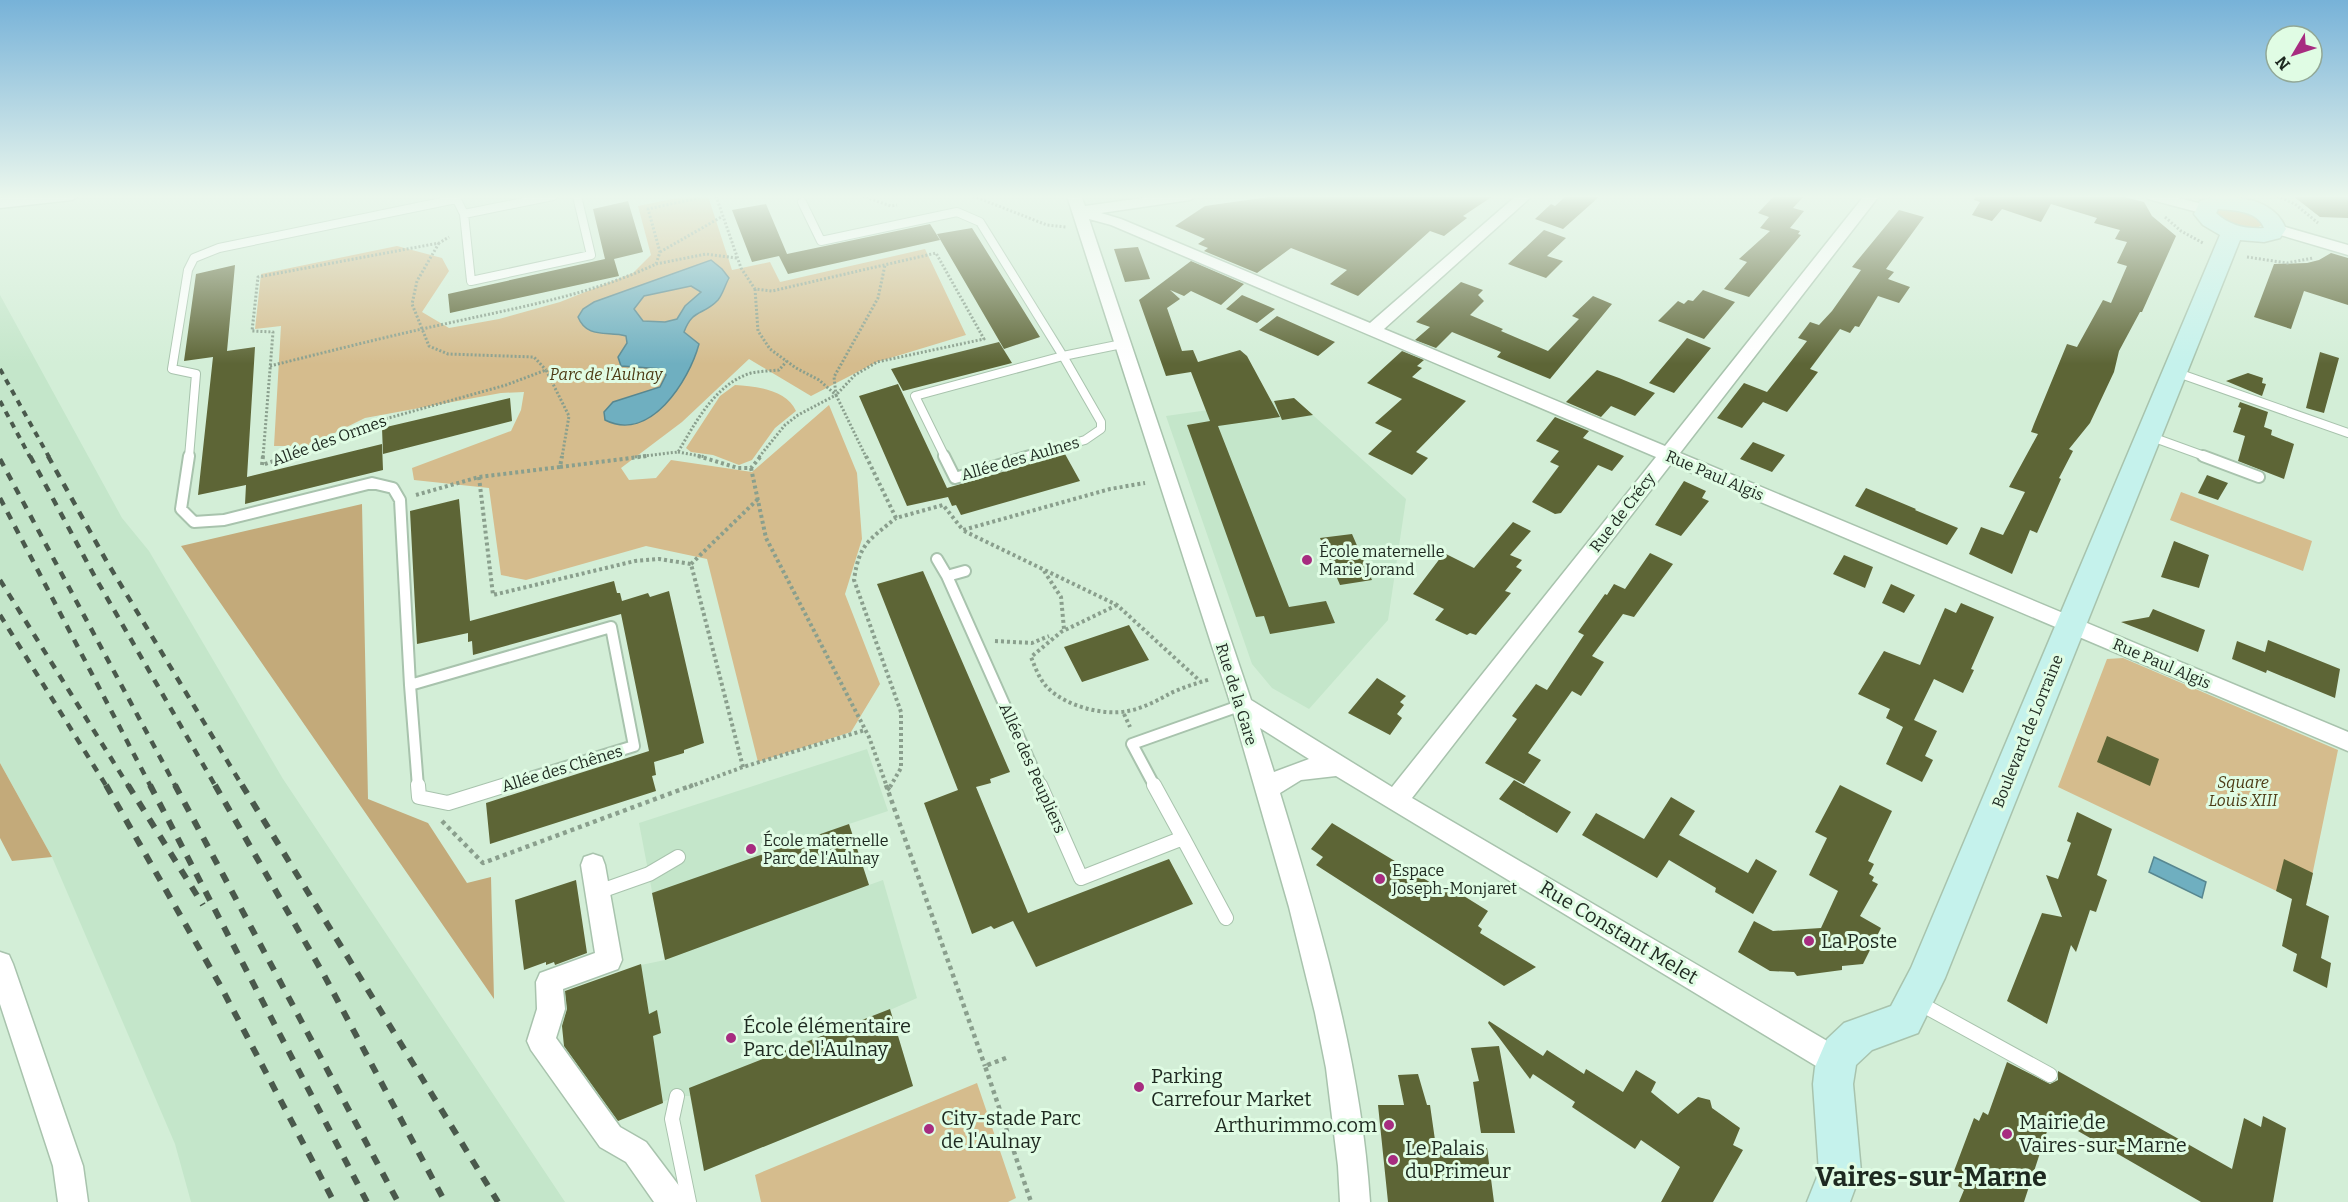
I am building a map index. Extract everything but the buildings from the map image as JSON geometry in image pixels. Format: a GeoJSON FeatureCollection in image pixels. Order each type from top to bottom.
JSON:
{"type":"FeatureCollection","features":[{"type":"Feature","properties":{"kind":"main road","name":"Boulevard de Lorraine"},"geometry":{"type":"LineString","coordinates":[[1836,1062],[1851,1041],[1870,1031],[1904,1020],[1914,1000],[2224,252]]}},
{"type":"Feature","properties":{"kind":"main road"},"geometry":{"type":"LineString","coordinates":[[1828,1202],[1840,1173],[1832,1081],[1836,1062]]}},
{"type":"Feature","properties":{"kind":"street","name":"Rue de la Gare"},"geometry":{"type":"LineString","coordinates":[[1092,252],[1242,705],[1302,907],[1341,1068],[1353,1166],[1354,1202]]}},
{"type":"Feature","properties":{"kind":"street","name":"Rue Paul Algis"},"geometry":{"type":"LineString","coordinates":[[1187,252],[2348,742]]}},
{"type":"Feature","properties":{"kind":"street"},"geometry":{"type":"LineString","coordinates":[[1372,330],[1461,252]]}},
{"type":"Feature","properties":{"kind":"street","name":"Rue de Crécy"},"geometry":{"type":"LineString","coordinates":[[1396,800],[1828,252]]}},
{"type":"Feature","properties":{"kind":"street","name":"Rue Constant Melet"},"geometry":{"type":"LineString","coordinates":[[1242,705],[1396,800],[1836,1062]]}},
{"type":"Feature","properties":{"kind":"street"},"geometry":{"type":"LineString","coordinates":[[1266,791],[1280,778],[1305,769],[1341,766]]}},
{"type":"Feature","properties":{"kind":"street"},"geometry":{"type":"LineString","coordinates":[[593,865],[609,960],[549,982],[551,1009],[541,1041],[610,1137],[636,1152],[672,1202]]}},
{"type":"Feature","properties":{"kind":"street"},"geometry":{"type":"LineString","coordinates":[[0,964],[6,999],[68,1166],[73,1202]]}},
{"type":"Feature","properties":{"kind":"lane"},"geometry":{"type":"LineString","coordinates":[[209,252],[194,258],[188,270],[172,369],[196,374],[188,469],[181,509],[194,522],[224,520],[372,483],[393,488],[400,500],[410,685],[419,797]]}},
{"type":"Feature","properties":{"kind":"lane"},"geometry":{"type":"LineString","coordinates":[[468,252],[471,281],[591,255],[590,252]]}},
{"type":"Feature","properties":{"kind":"lane","name":"Allée des Aulnes"},"geometry":{"type":"LineString","coordinates":[[999,252],[1064,356],[1101,422],[1101,429],[1085,440],[955,478],[915,396],[1064,356],[1122,344]]}},
{"type":"Feature","properties":{"kind":"lane"},"geometry":{"type":"LineString","coordinates":[[2175,372],[2348,433]]}},
{"type":"Feature","properties":{"kind":"lane"},"geometry":{"type":"LineString","coordinates":[[2149,436],[2259,477]]}},
{"type":"Feature","properties":{"kind":"lane"},"geometry":{"type":"LineString","coordinates":[[937,559],[947,576],[965,571]]}},
{"type":"Feature","properties":{"kind":"lane","name":"Allée des Peupliers"},"geometry":{"type":"LineString","coordinates":[[947,576],[1081,878],[1183,838]]}},
{"type":"Feature","properties":{"kind":"lane","name":"Allée des Chênes"},"geometry":{"type":"LineString","coordinates":[[410,685],[611,627],[634,746],[448,803],[419,797]]}},
{"type":"Feature","properties":{"kind":"lane"},"geometry":{"type":"LineString","coordinates":[[1226,918],[1132,744],[1242,705]]}},
{"type":"Feature","properties":{"kind":"lane"},"geometry":{"type":"LineString","coordinates":[[598,892],[649,874],[678,857]]}},
{"type":"Feature","properties":{"kind":"lane"},"geometry":{"type":"LineString","coordinates":[[1914,1000],[2050,1075]]}},
{"type":"Feature","properties":{"kind":"lane"},"geometry":{"type":"LineString","coordinates":[[677,1096],[672,1119],[689,1202]]}},
{"type":"Feature","properties":{"kind":"path","name":"Allée des Ormes"},"geometry":{"type":"LineString","coordinates":[[391,252],[258,277],[252,331],[273,332],[262,465],[355,434],[385,419],[506,385],[546,370]]}},
{"type":"Feature","properties":{"kind":"path"},"geometry":{"type":"LineString","coordinates":[[434,252],[417,281],[412,304],[429,346],[448,354],[534,357],[546,370],[569,416],[560,467]]}},
{"type":"Feature","properties":{"kind":"path"},"geometry":{"type":"LineString","coordinates":[[656,264],[716,252]]}},
{"type":"Feature","properties":{"kind":"path"},"geometry":{"type":"LineString","coordinates":[[717,252],[738,258]]}},
{"type":"Feature","properties":{"kind":"path"},"geometry":{"type":"LineString","coordinates":[[2256,252],[2287,263],[2309,260],[2329,252]]}},
{"type":"Feature","properties":{"kind":"path"},"geometry":{"type":"LineString","coordinates":[[836,395],[834,376],[878,298],[885,265]]}},
{"type":"Feature","properties":{"kind":"path"},"geometry":{"type":"LineString","coordinates":[[755,289],[758,331],[770,349],[787,362],[819,380],[836,395]]}},
{"type":"Feature","properties":{"kind":"path"},"geometry":{"type":"LineString","coordinates":[[270,366],[423,328]]}},
{"type":"Feature","properties":{"kind":"path"},"geometry":{"type":"LineString","coordinates":[[678,452],[719,392],[750,373],[779,370],[787,362]]}},
{"type":"Feature","properties":{"kind":"path"},"geometry":{"type":"LineString","coordinates":[[751,468],[784,425],[836,395]]}},
{"type":"Feature","properties":{"kind":"path"},"geometry":{"type":"LineString","coordinates":[[400,500],[479,477],[678,452],[714,459],[738,468],[751,468]]}},
{"type":"Feature","properties":{"kind":"path"},"geometry":{"type":"LineString","coordinates":[[751,468],[766,538],[866,730],[1031,1202]]}},
{"type":"Feature","properties":{"kind":"path"},"geometry":{"type":"LineString","coordinates":[[479,477],[493,595],[635,561],[659,560],[691,564]]}},
{"type":"Feature","properties":{"kind":"path"},"geometry":{"type":"LineString","coordinates":[[691,564],[758,499]]}},
{"type":"Feature","properties":{"kind":"path"},"geometry":{"type":"LineString","coordinates":[[887,790],[902,768],[901,712],[854,580],[856,557],[871,538],[896,518]]}},
{"type":"Feature","properties":{"kind":"path"},"geometry":{"type":"LineString","coordinates":[[963,530],[1117,604],[1200,681]]}},
{"type":"Feature","properties":{"kind":"path"},"geometry":{"type":"LineString","coordinates":[[691,564],[743,767]]}},
{"type":"Feature","properties":{"kind":"path"},"geometry":{"type":"LineString","coordinates":[[1042,568],[1059,588],[1063,598],[1064,629]]}},
{"type":"Feature","properties":{"kind":"path"},"geometry":{"type":"LineString","coordinates":[[987,643],[995,641],[1032,643],[1117,604]]}},
{"type":"Feature","properties":{"kind":"path"},"geometry":{"type":"LineString","coordinates":[[1064,629],[1050,637],[1031,657],[1038,674],[1052,693],[1097,712],[1124,714],[1200,681],[1232,675]]}},
{"type":"Feature","properties":{"kind":"path"},"geometry":{"type":"LineString","coordinates":[[419,797],[483,863],[743,767],[866,730]]}},
{"type":"Feature","properties":{"kind":"path"},"geometry":{"type":"LineString","coordinates":[[985,1066],[1006,1058]]}},
{"type":"Feature","properties":{"kind":"shaded area"},"geometry":{"type":"Polygon","coordinates":[[[0,295],[122,518],[149,551],[283,779],[565,1202],[191,1202],[175,1144],[52,857],[0,763],[0,295]]]}},
{"type":"Feature","properties":{"kind":"shaded area","name":"École maternelle Marie Jorand"},"geometry":{"type":"Polygon","coordinates":[[[1294,398],[1406,499],[1388,620],[1309,709],[1272,688],[1252,664],[1166,416],[1294,398]]]}},
{"type":"Feature","properties":{"kind":"shaded area"},"geometry":{"type":"Polygon","coordinates":[[[362,504],[368,799],[428,823],[467,883],[491,877],[494,999],[181,546],[362,504]]]}},
{"type":"Feature","properties":{"kind":"shaded area","name":"École élémentaire Parc de l'Aulnay"},"geometry":{"type":"Polygon","coordinates":[[[867,749],[888,811],[849,824],[869,885],[883,880],[917,998],[890,1010],[913,1086],[704,1171],[690,1096],[677,1096],[612,1123],[567,1068],[558,996],[641,965],[665,960],[639,823],[867,749]]]}},
{"type":"Feature","properties":{"kind":"shaded area"},"geometry":{"type":"Polygon","coordinates":[[[0,763],[52,857],[12,861],[0,838],[0,763]]]}},
{"type":"Feature","properties":{"kind":"green space","name":"Parc de l'Aulnay"},"geometry":{"type":"Polygon","coordinates":[[[367,252],[420,252],[442,258],[449,271],[422,312],[449,328],[499,319],[560,302],[633,273],[651,255],[650,252],[726,252],[732,270],[770,262],[780,282],[911,252],[926,252],[966,335],[877,362],[811,396],[749,359],[682,422],[621,468],[629,480],[656,478],[671,460],[752,472],[829,405],[857,473],[862,539],[845,594],[880,684],[851,732],[758,762],[707,559],[646,546],[526,580],[501,575],[489,488],[414,480],[412,468],[511,431],[521,410],[524,392],[501,393],[365,418],[308,446],[274,446],[281,326],[255,329],[261,274],[367,252]]]}},
{"type":"Feature","properties":{"kind":"green space"},"geometry":{"type":"Polygon","coordinates":[[[735,385],[761,388],[778,394],[786,398],[796,411],[775,428],[752,460],[739,465],[713,455],[691,452],[686,448],[720,396],[735,385]]]}},
{"type":"Feature","properties":{"kind":"green space"},"geometry":{"type":"Polygon","coordinates":[[[2181,492],[2312,541],[2303,571],[2170,520],[2181,492]]]}},
{"type":"Feature","properties":{"kind":"green space","name":"Square Louis XIII"},"geometry":{"type":"Polygon","coordinates":[[[2123,658],[2338,750],[2306,905],[2058,787],[2107,659],[2123,658]]]}},
{"type":"Feature","properties":{"kind":"green space","name":"City-stade Parc de l'Aulnay"},"geometry":{"type":"Polygon","coordinates":[[[977,1083],[1016,1198],[1008,1202],[761,1202],[755,1175],[977,1083]]]}},
{"type":"Feature","properties":{"kind":"water"},"geometry":{"type":"Polygon","coordinates":[[[711,260],[729,278],[718,300],[687,324],[684,332],[699,344],[694,359],[677,390],[652,416],[637,423],[622,425],[605,420],[604,412],[613,402],[660,387],[666,375],[663,369],[621,366],[618,357],[627,343],[626,336],[592,331],[582,324],[578,317],[583,309],[594,302],[711,260]],[[691,286],[644,296],[634,309],[643,321],[665,322],[677,319],[685,306],[701,292],[691,286]]]}},
{"type":"Feature","properties":{"kind":"water"},"geometry":{"type":"Polygon","coordinates":[[[2154,857],[2206,882],[2202,898],[2149,872],[2154,857]]]}},
{"type":"Feature","properties":{"kind":"railway"},"geometry":{"type":"LineString","coordinates":[[0,369],[49,457]]}},
{"type":"Feature","properties":{"kind":"railway"},"geometry":{"type":"LineString","coordinates":[[0,401],[30,457]]}},
{"type":"Feature","properties":{"kind":"railway"},"geometry":{"type":"LineString","coordinates":[[30,456],[95,577],[216,787]]}},
{"type":"Feature","properties":{"kind":"railway"},"geometry":{"type":"LineString","coordinates":[[48,456],[107,562],[243,787]]}},
{"type":"Feature","properties":{"kind":"railway"},"geometry":{"type":"LineString","coordinates":[[0,459],[176,787]]}},
{"type":"Feature","properties":{"kind":"railway"},"geometry":{"type":"LineString","coordinates":[[0,498],[151,787]]}},
{"type":"Feature","properties":{"kind":"railway"},"geometry":{"type":"LineString","coordinates":[[0,580],[129,787]]}},
{"type":"Feature","properties":{"kind":"railway"},"geometry":{"type":"LineString","coordinates":[[0,615],[107,787]]}},
{"type":"Feature","properties":{"kind":"railway"},"geometry":{"type":"LineString","coordinates":[[106,785],[220,985],[334,1202]]}},
{"type":"Feature","properties":{"kind":"railway"},"geometry":{"type":"LineString","coordinates":[[128,785],[203,905]]}},
{"type":"Feature","properties":{"kind":"railway"},"geometry":{"type":"LineString","coordinates":[[150,785],[367,1202]]}},
{"type":"Feature","properties":{"kind":"railway"},"geometry":{"type":"LineString","coordinates":[[175,785],[398,1202]]}},
{"type":"Feature","properties":{"kind":"railway"},"geometry":{"type":"LineString","coordinates":[[215,785],[324,975],[445,1202]]}},
{"type":"Feature","properties":{"kind":"railway"},"geometry":{"type":"LineString","coordinates":[[242,785],[498,1202]]}},
{"type":"Feature","properties":{"kind":"place","name":"École maternelle Marie Jorand"},"geometry":{"type":"Point","coordinates":[1307,560]}},
{"type":"Feature","properties":{"kind":"place","name":"École maternelle Parc de l'Aulnay"},"geometry":{"type":"Point","coordinates":[751,849]}},
{"type":"Feature","properties":{"kind":"place","name":"Espace Joseph-Monjaret"},"geometry":{"type":"Point","coordinates":[1380,879]}},
{"type":"Feature","properties":{"kind":"place","name":"La Poste"},"geometry":{"type":"Point","coordinates":[1809,941]}},
{"type":"Feature","properties":{"kind":"place","name":"École élémentaire Parc de l'Aulnay"},"geometry":{"type":"Point","coordinates":[731,1038]}},
{"type":"Feature","properties":{"kind":"place","name":"Parking Carrefour Market"},"geometry":{"type":"Point","coordinates":[1139,1087]}},
{"type":"Feature","properties":{"kind":"place","name":"Arthurimmo.com"},"geometry":{"type":"Point","coordinates":[1389,1125]}},
{"type":"Feature","properties":{"kind":"place","name":"City-stade Parc de l'Aulnay"},"geometry":{"type":"Point","coordinates":[929,1129]}},
{"type":"Feature","properties":{"kind":"place","name":"Mairie de Vaires-sur-Marne"},"geometry":{"type":"Point","coordinates":[2007,1134]}},
{"type":"Feature","properties":{"kind":"place","name":"Le Palais du Primeur"},"geometry":{"type":"Point","coordinates":[1393,1160]}},
{"type":"Feature","properties":{"kind":"district","name":"Vaires-sur-Marne"},"geometry":{"type":"Point","coordinates":[1931,1177]}}]}
